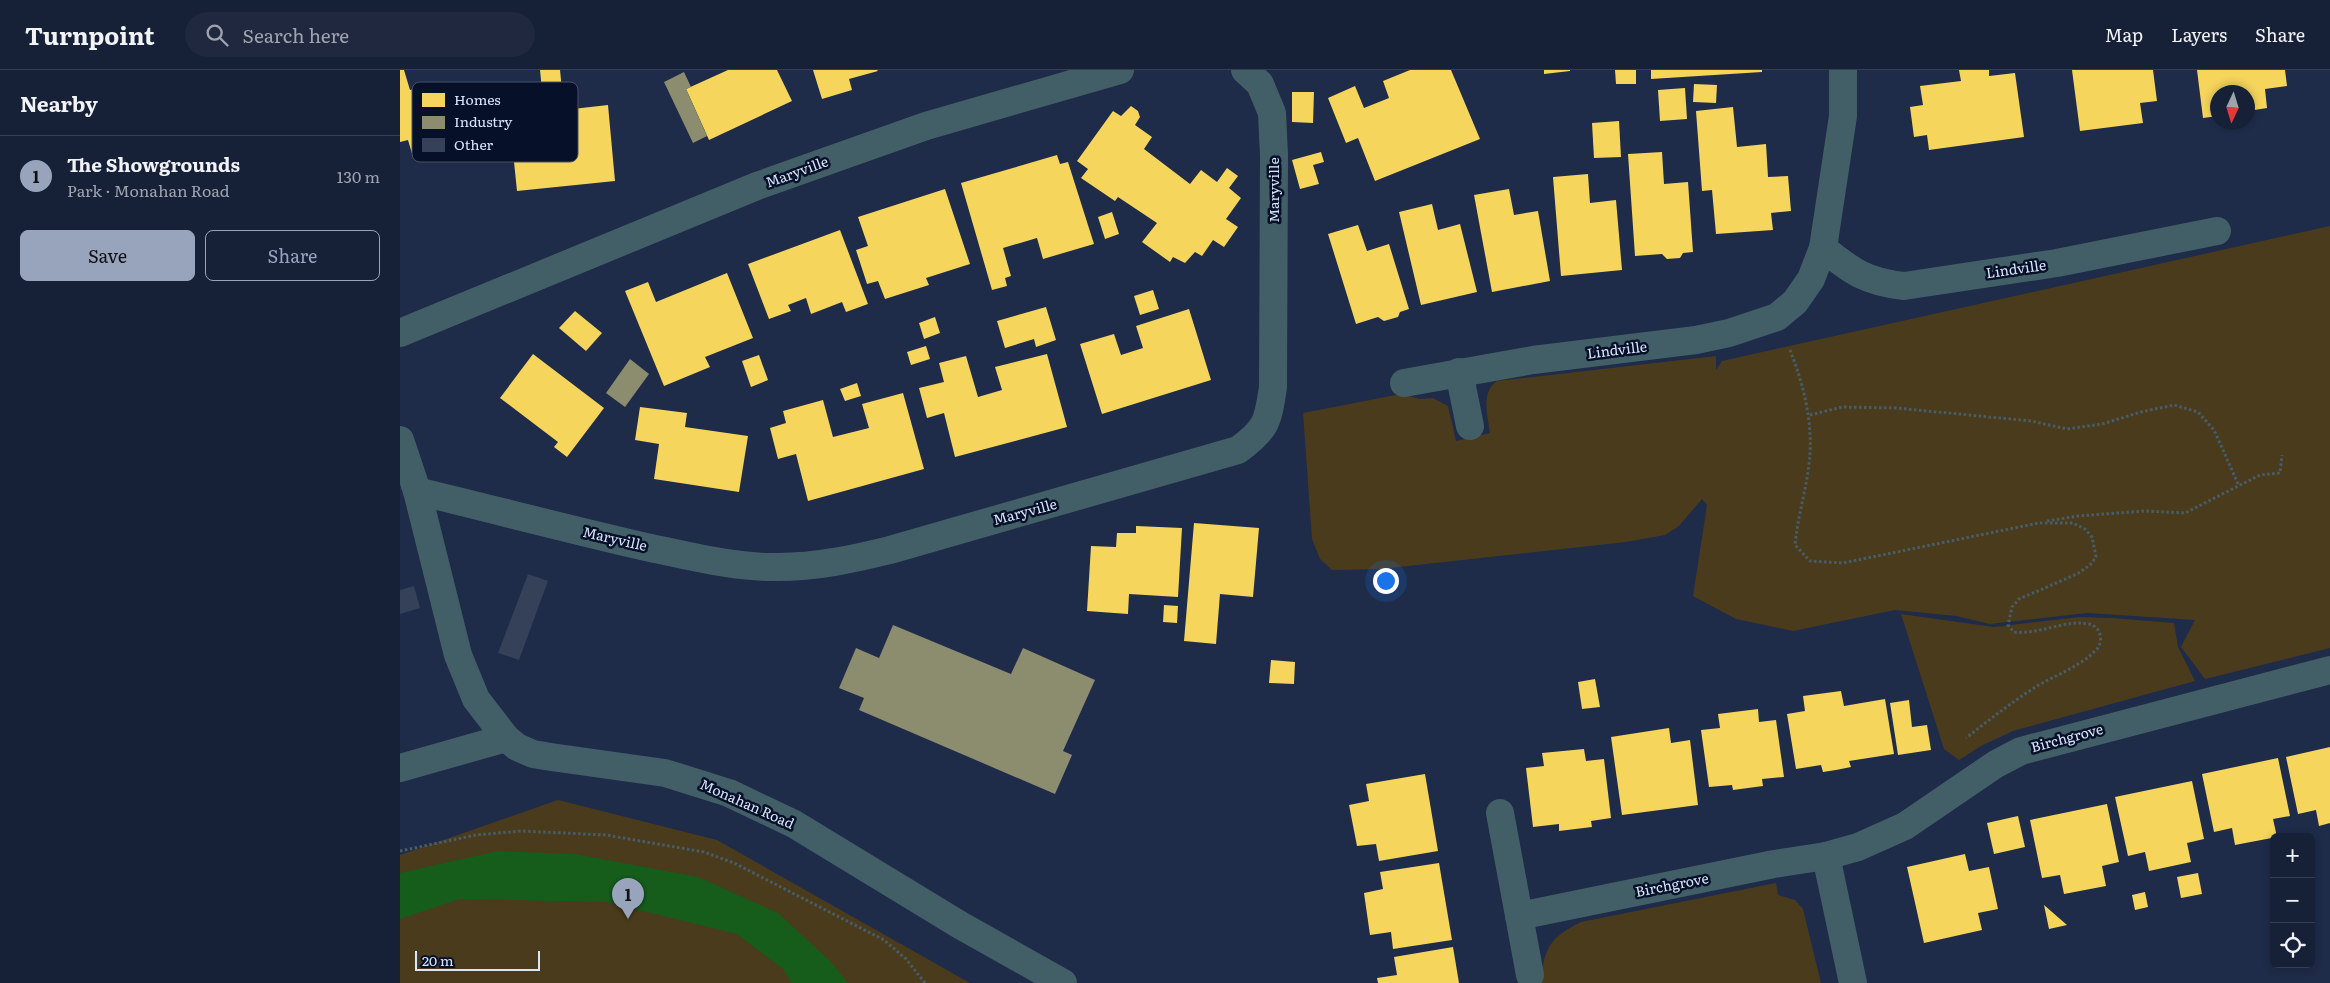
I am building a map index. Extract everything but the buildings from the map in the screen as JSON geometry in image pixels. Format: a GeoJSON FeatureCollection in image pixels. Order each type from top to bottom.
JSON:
{"type":"FeatureCollection","features":[{"type":"Feature","properties":{"kind":"street","name":"Maryville"},"geometry":{"type":"LineString","coordinates":[[400,333],[757,186],[926,126],[1120,70]]}},
{"type":"Feature","properties":{"kind":"street","name":"Maryville"},"geometry":{"type":"LineString","coordinates":[[416,491],[684,555],[737,565],[777,568],[844,561],[890,550],[1238,450],[1258,435],[1268,418],[1273,387],[1274,155],[1272,113],[1260,84],[1245,70]]}},
{"type":"Feature","properties":{"kind":"street","name":"Lindville"},"geometry":{"type":"LineString","coordinates":[[1404,383],[1460,372],[1696,340],[1729,333],[1777,317],[1795,302],[1806,288],[1824,248],[1843,116],[1843,70]]}},
{"type":"Feature","properties":{"kind":"street","name":"Lindville"},"geometry":{"type":"LineString","coordinates":[[1824,248],[1851,271],[1881,284],[1904,286],[2057,263],[2217,231]]}},
{"type":"Feature","properties":{"kind":"street"},"geometry":{"type":"LineString","coordinates":[[1460,372],[1470,426]]}},
{"type":"Feature","properties":{"kind":"street"},"geometry":{"type":"LineString","coordinates":[[400,440],[416,491],[458,655],[476,699],[506,738],[400,768]]}},
{"type":"Feature","properties":{"kind":"street","name":"Birchgrove"},"geometry":{"type":"LineString","coordinates":[[1519,916],[1774,864],[1826,856],[1866,844],[1905,826],[1996,764],[2021,751],[2330,670]]}},
{"type":"Feature","properties":{"kind":"street","name":"Monahan Road"},"geometry":{"type":"LineString","coordinates":[[506,738],[533,754],[666,773],[729,793],[801,829],[960,925],[1063,983]]}},
{"type":"Feature","properties":{"kind":"street"},"geometry":{"type":"LineString","coordinates":[[1500,813],[1530,975]]}},
{"type":"Feature","properties":{"kind":"street"},"geometry":{"type":"LineString","coordinates":[[1826,856],[1853,983]]}},
{"type":"Feature","properties":{"kind":"path"},"geometry":{"type":"LineString","coordinates":[[1777,317],[1794,359],[1810,415],[1810,455],[1797,520],[1795,545],[1810,561],[1843,563],[2078,516],[2144,511],[2185,513],[2260,475],[2280,473],[2282,455]]}},
{"type":"Feature","properties":{"kind":"path"},"geometry":{"type":"LineString","coordinates":[[1810,415],[1842,407],[1896,408],[2031,421],[2067,429],[2102,424],[2174,405],[2198,412],[2214,430],[2239,486]]}},
{"type":"Feature","properties":{"kind":"path"},"geometry":{"type":"LineString","coordinates":[[1958,744],[2001,710],[2038,686],[2080,663],[2097,650],[2101,641],[2100,633],[2091,624],[2075,623],[2029,633],[2014,632],[2008,625],[2012,607],[2019,599],[2077,574],[2090,564],[2096,556],[2092,537],[2085,529],[2073,523],[2039,523]]}},
{"type":"Feature","properties":{"kind":"path"},"geometry":{"type":"LineString","coordinates":[[400,851],[476,835],[521,830],[606,835],[704,852],[734,863],[884,940],[906,959],[925,983]]}},
{"type":"Feature","properties":{"kind":"shaded area"},"geometry":{"type":"Polygon","coordinates":[[[2330,226],[2330,648],[2205,679],[2181,647],[2195,620],[2087,613],[1990,624],[1956,616],[1895,610],[1793,631],[1736,619],[1693,596],[1707,505],[1702,499],[1679,526],[1665,535],[1626,542],[1381,569],[1332,570],[1320,559],[1312,539],[1303,413],[1401,394],[1420,399],[1433,398],[1448,406],[1456,441],[1490,433],[1486,405],[1488,392],[1497,381],[1716,356],[1716,370],[1722,361],[2330,226]]]}},
{"type":"Feature","properties":{"kind":"shaded area"},"geometry":{"type":"Polygon","coordinates":[[[1901,614],[1994,627],[2079,617],[2174,623],[2178,647],[2195,681],[2013,731],[1981,746],[1959,760],[1944,749],[1901,614]]]}},
{"type":"Feature","properties":{"kind":"shaded area"},"geometry":{"type":"Polygon","coordinates":[[[558,800],[717,840],[970,983],[400,983],[400,855],[558,800]]]}},
{"type":"Feature","properties":{"kind":"shaded area"},"geometry":{"type":"Polygon","coordinates":[[[498,851],[575,854],[698,877],[778,913],[830,961],[848,983],[792,983],[783,969],[737,934],[606,902],[460,899],[400,919],[400,873],[498,851]]]}},
{"type":"Feature","properties":{"kind":"shaded area"},"geometry":{"type":"Polygon","coordinates":[[[1776,883],[1778,895],[1795,900],[1803,909],[1821,983],[1541,983],[1544,961],[1550,945],[1562,933],[1581,922],[1776,883]]]}},
{"type":"Feature","properties":{"kind":"place","name":"The Showgrounds"},"geometry":{"type":"Point","coordinates":[628,919]}}]}
